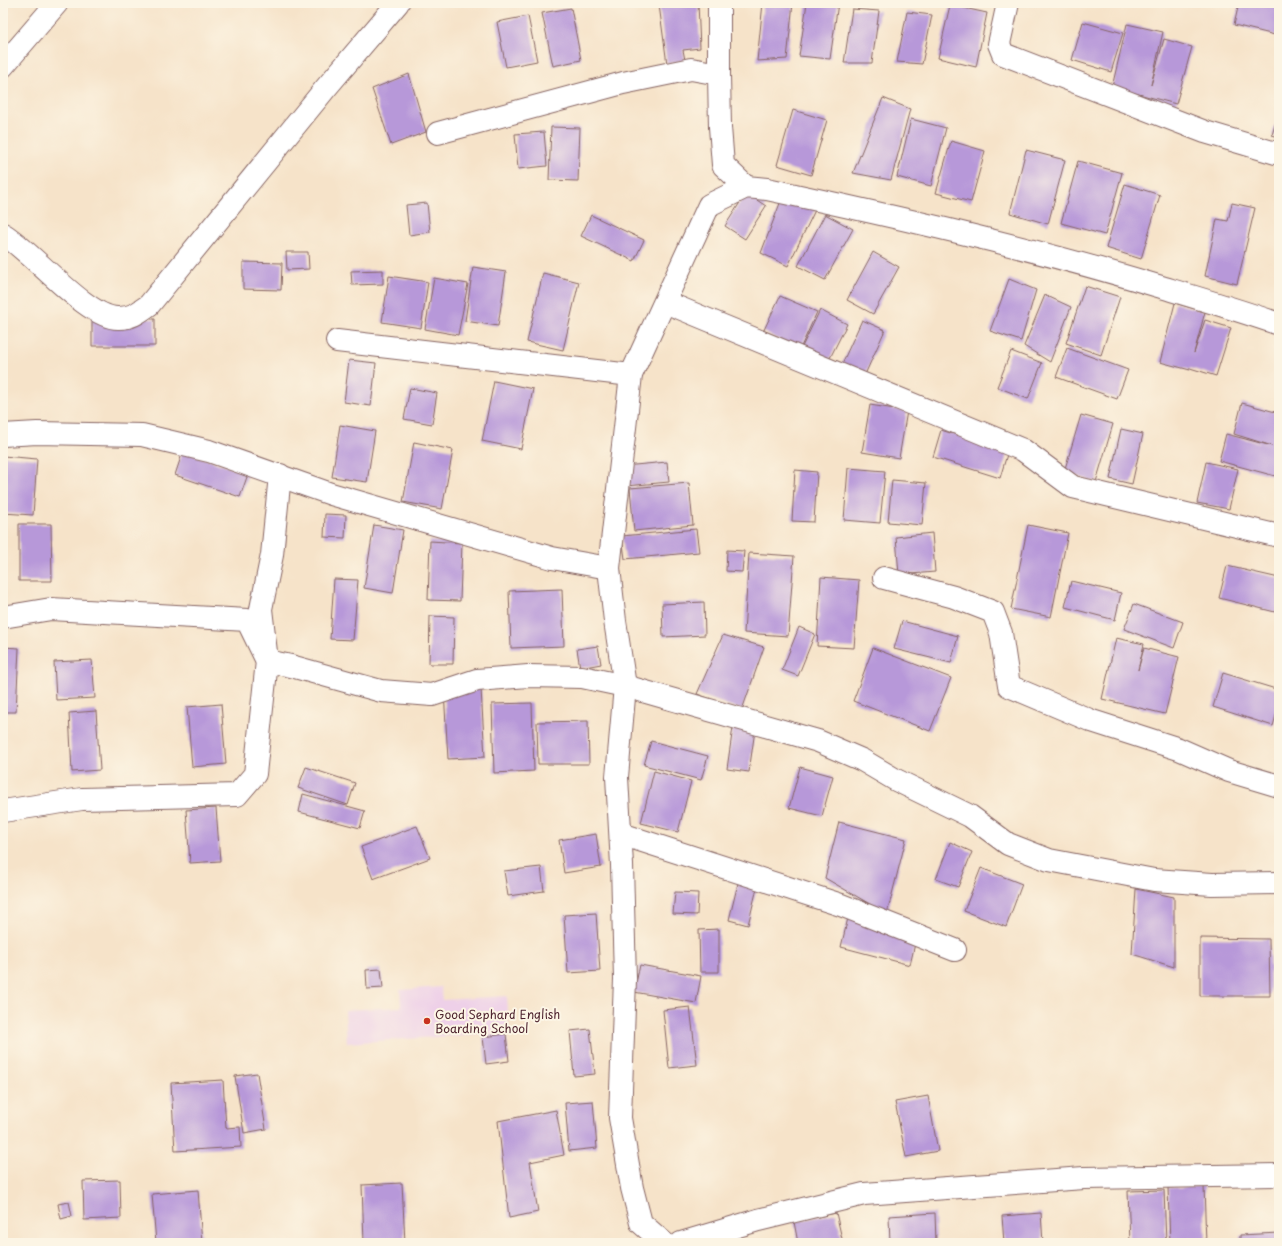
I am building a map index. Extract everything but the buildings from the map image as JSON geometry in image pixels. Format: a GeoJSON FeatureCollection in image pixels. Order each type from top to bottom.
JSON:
{"type":"FeatureCollection","features":[{"type":"Feature","properties":{"kind":"street"},"geometry":{"type":"LineString","coordinates":[[3,66],[57,3]]}},
{"type":"Feature","properties":{"kind":"street"},"geometry":{"type":"LineString","coordinates":[[3,234],[94,311],[117,318],[136,315],[149,305],[325,89],[398,3]]}},
{"type":"Feature","properties":{"kind":"street"},"geometry":{"type":"LineString","coordinates":[[719,3],[720,127],[723,165],[746,187]]}},
{"type":"Feature","properties":{"kind":"street"},"geometry":{"type":"LineString","coordinates":[[1008,3],[999,44],[1003,54],[1205,132],[1279,154]]}},
{"type":"Feature","properties":{"kind":"street"},"geometry":{"type":"LineString","coordinates":[[438,133],[623,83],[691,69],[719,74]]}},
{"type":"Feature","properties":{"kind":"street"},"geometry":{"type":"LineString","coordinates":[[664,1243],[641,1223],[632,1188],[620,1118],[625,979],[621,834],[617,776],[625,686],[609,568],[631,375],[709,205],[746,187],[767,188],[915,220],[1078,262],[1248,313],[1279,324]]}},
{"type":"Feature","properties":{"kind":"street"},"geometry":{"type":"LineString","coordinates":[[665,302],[1023,450],[1073,487],[1279,536]]}},
{"type":"Feature","properties":{"kind":"street"},"geometry":{"type":"LineString","coordinates":[[336,341],[631,375]]}},
{"type":"Feature","properties":{"kind":"street"},"geometry":{"type":"LineString","coordinates":[[3,435],[37,433],[142,434],[209,451],[331,494],[552,558],[609,568]]}},
{"type":"Feature","properties":{"kind":"street"},"geometry":{"type":"LineString","coordinates":[[3,811],[82,799],[237,795],[255,774],[267,661],[261,609],[272,555],[280,475]]}},
{"type":"Feature","properties":{"kind":"street"},"geometry":{"type":"LineString","coordinates":[[884,578],[954,597],[993,612],[1001,634],[1009,686],[1092,721],[1179,749],[1229,771],[1279,786]]}},
{"type":"Feature","properties":{"kind":"street"},"geometry":{"type":"LineString","coordinates":[[3,617],[51,609],[248,620],[267,661]]}},
{"type":"Feature","properties":{"kind":"street"},"geometry":{"type":"LineString","coordinates":[[267,661],[291,666],[381,691],[425,695],[432,695],[477,680],[528,676],[582,677],[625,686],[818,741],[862,760],[896,780],[970,816],[1008,844],[1049,860],[1154,880],[1212,884],[1279,883]]}},
{"type":"Feature","properties":{"kind":"street"},"geometry":{"type":"LineString","coordinates":[[621,834],[841,904],[955,950]]}},
{"type":"Feature","properties":{"kind":"street"},"geometry":{"type":"LineString","coordinates":[[681,1243],[758,1220],[864,1194],[1084,1178],[1279,1175]]}},
{"type":"Feature","properties":{"kind":"shaded area","name":"Good Sephard English Boarding School"},"geometry":{"type":"Polygon","coordinates":[[[441,987],[442,1000],[507,996],[509,1032],[347,1043],[345,1010],[401,1007],[400,990],[441,987]]]}},
{"type":"Feature","properties":{"kind":"place","name":"Good Sephard English Boarding School"},"geometry":{"type":"Point","coordinates":[427,1021]}}]}
